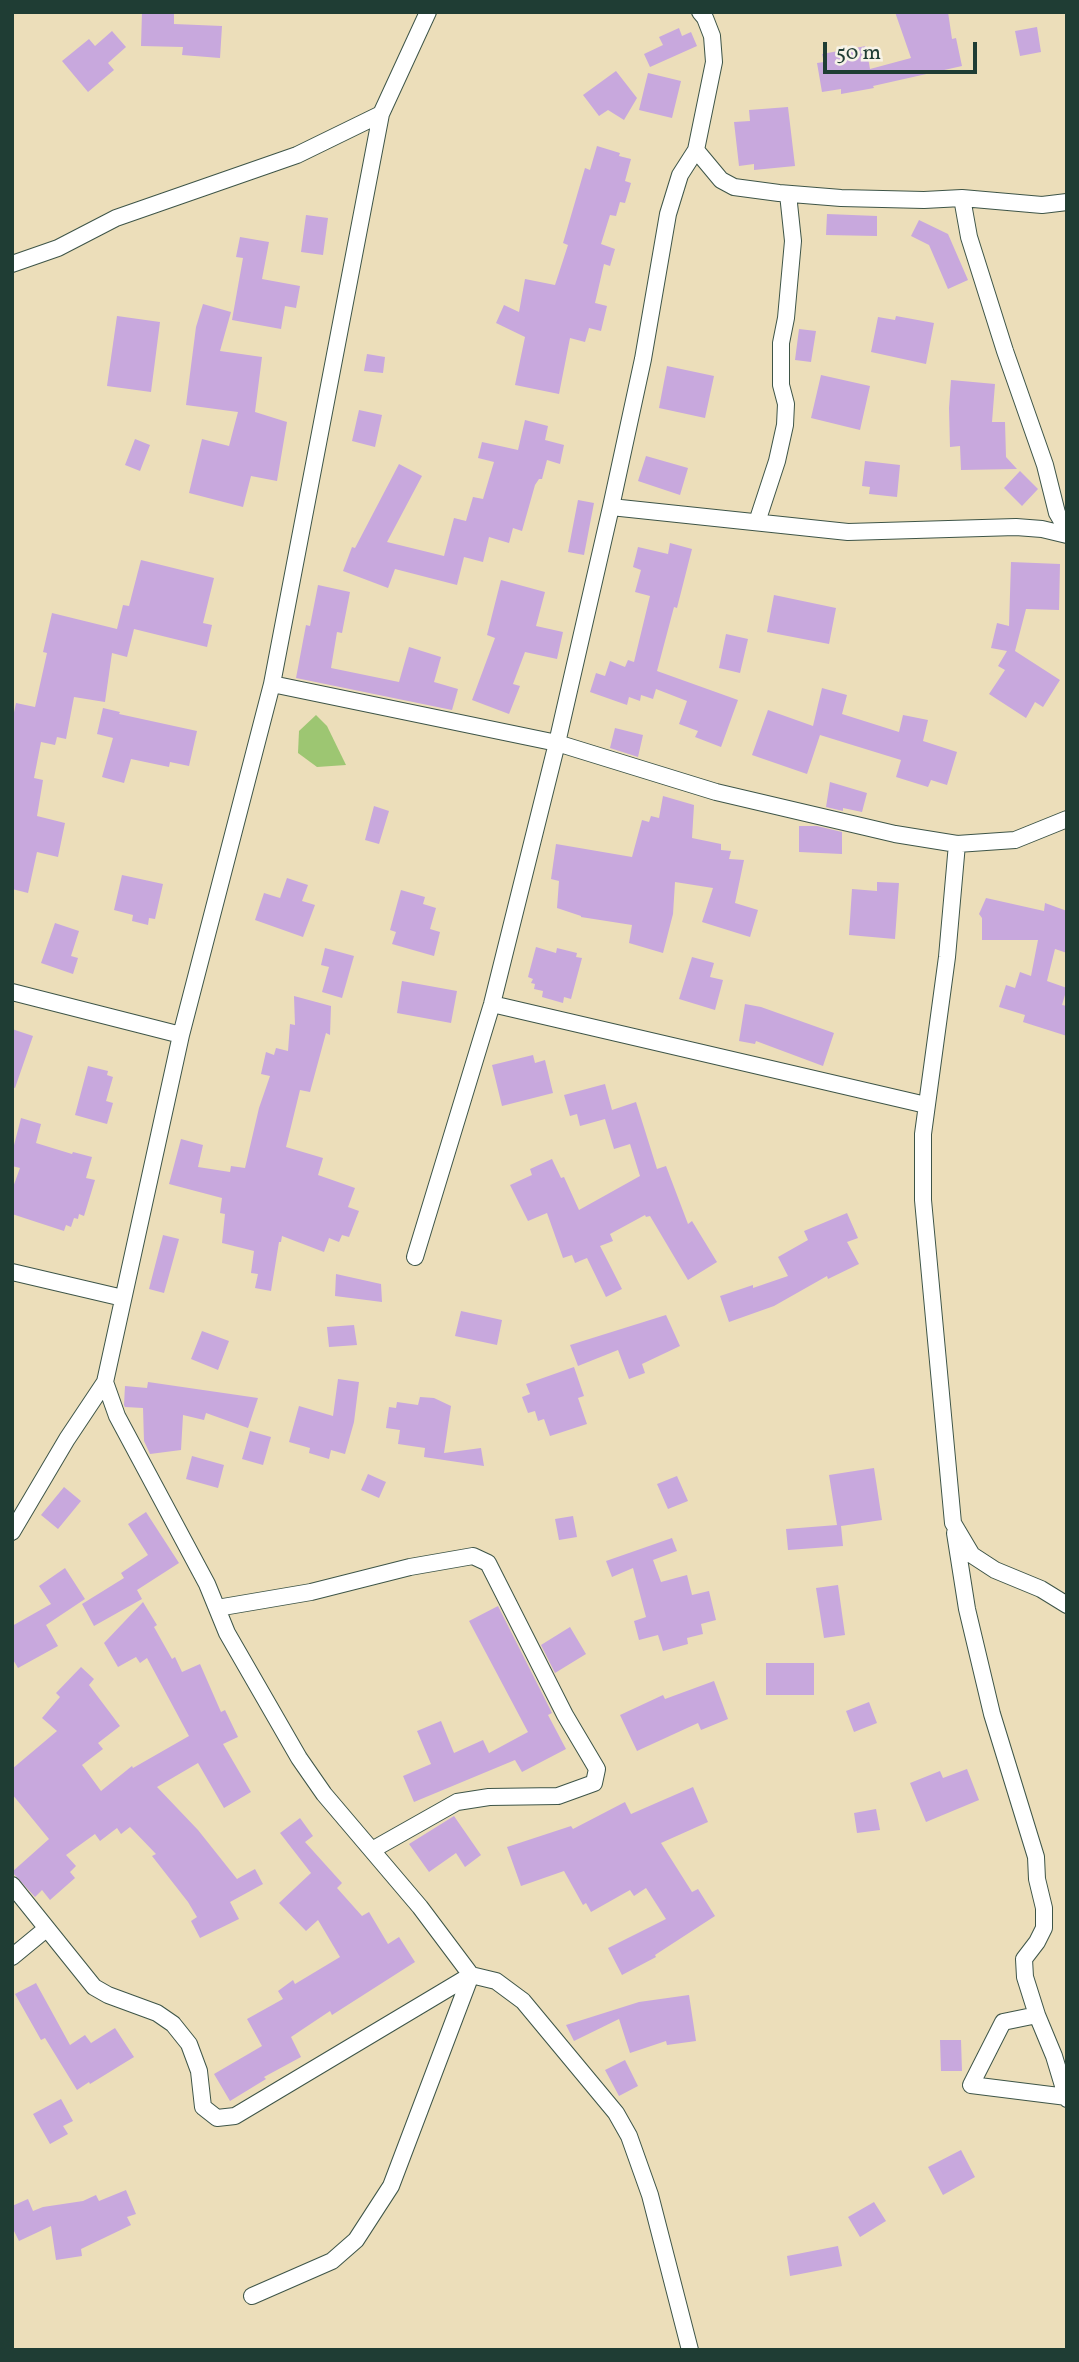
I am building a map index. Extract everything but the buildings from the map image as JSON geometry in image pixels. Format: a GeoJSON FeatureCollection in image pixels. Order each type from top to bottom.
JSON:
{"type":"FeatureCollection","features":[{"type":"Feature","properties":{"kind":"street"},"geometry":{"type":"LineString","coordinates":[[12,1532],[105,1381],[181,1035],[272,684],[382,114],[428,12]]}},
{"type":"Feature","properties":{"kind":"street"},"geometry":{"type":"LineString","coordinates":[[415,1257],[492,1004],[611,507],[643,359],[668,214],[680,175],[696,150],[714,62],[712,36],[700,12]]}},
{"type":"Feature","properties":{"kind":"street"},"geometry":{"type":"LineString","coordinates":[[12,264],[58,248],[116,218],[297,155],[382,114]]}},
{"type":"Feature","properties":{"kind":"street"},"geometry":{"type":"LineString","coordinates":[[696,150],[721,180],[734,187],[841,198],[924,201],[962,198],[1042,205],[1067,202]]}},
{"type":"Feature","properties":{"kind":"street"},"geometry":{"type":"LineString","coordinates":[[757,522],[777,461],[785,425],[781,343],[793,241],[788,194]]}},
{"type":"Feature","properties":{"kind":"street"},"geometry":{"type":"LineString","coordinates":[[962,198],[969,237],[1045,465],[1057,513],[1067,532]]}},
{"type":"Feature","properties":{"kind":"street"},"geometry":{"type":"LineString","coordinates":[[611,507],[848,532],[1016,527],[1067,532]]}},
{"type":"Feature","properties":{"kind":"street"},"geometry":{"type":"LineString","coordinates":[[272,684],[556,743],[716,792],[895,834],[957,844],[1015,840],[1067,819]]}},
{"type":"Feature","properties":{"kind":"street"},"geometry":{"type":"LineString","coordinates":[[957,844],[947,957],[923,1133],[923,1200],[953,1523],[967,1609],[992,1714],[1036,1857],[1037,1879],[1044,1908],[1044,1928],[1024,1959],[1025,1977],[1067,2098],[971,2085],[1003,2022],[1037,2015]]}},
{"type":"Feature","properties":{"kind":"street"},"geometry":{"type":"LineString","coordinates":[[12,992],[181,1035]]}},
{"type":"Feature","properties":{"kind":"street"},"geometry":{"type":"LineString","coordinates":[[492,1004],[926,1105]]}},
{"type":"Feature","properties":{"kind":"street"},"geometry":{"type":"LineString","coordinates":[[12,1272],[123,1298]]}},
{"type":"Feature","properties":{"kind":"street"},"geometry":{"type":"LineString","coordinates":[[105,1381],[117,1416],[207,1584],[227,1633],[299,1758],[324,1794],[426,1915],[471,1975],[496,1981],[523,2001],[623,2124],[650,2195],[690,2350]]}},
{"type":"Feature","properties":{"kind":"street"},"geometry":{"type":"LineString","coordinates":[[953,1523],[972,1555],[995,1570],[1041,1589],[1067,1605]]}},
{"type":"Feature","properties":{"kind":"street"},"geometry":{"type":"LineString","coordinates":[[217,1608],[311,1592],[410,1567],[473,1556],[488,1563],[565,1715],[597,1769],[594,1783],[558,1796],[489,1797],[457,1802],[372,1850]]}},
{"type":"Feature","properties":{"kind":"street"},"geometry":{"type":"LineString","coordinates":[[12,1885],[99,1991],[158,2013],[173,2024],[189,2044],[199,2071],[203,2107],[217,2118],[235,2116],[471,1975]]}},
{"type":"Feature","properties":{"kind":"street"},"geometry":{"type":"LineString","coordinates":[[12,1957],[46,1929]]}},
{"type":"Feature","properties":{"kind":"street"},"geometry":{"type":"LineString","coordinates":[[252,2296],[332,2260],[356,2240],[391,2186],[471,1975]]}},
{"type":"Feature","properties":{"kind":"green space"},"geometry":{"type":"Polygon","coordinates":[[[316,715],[327,726],[346,765],[317,767],[298,753],[299,731],[316,715]]]}}]}
